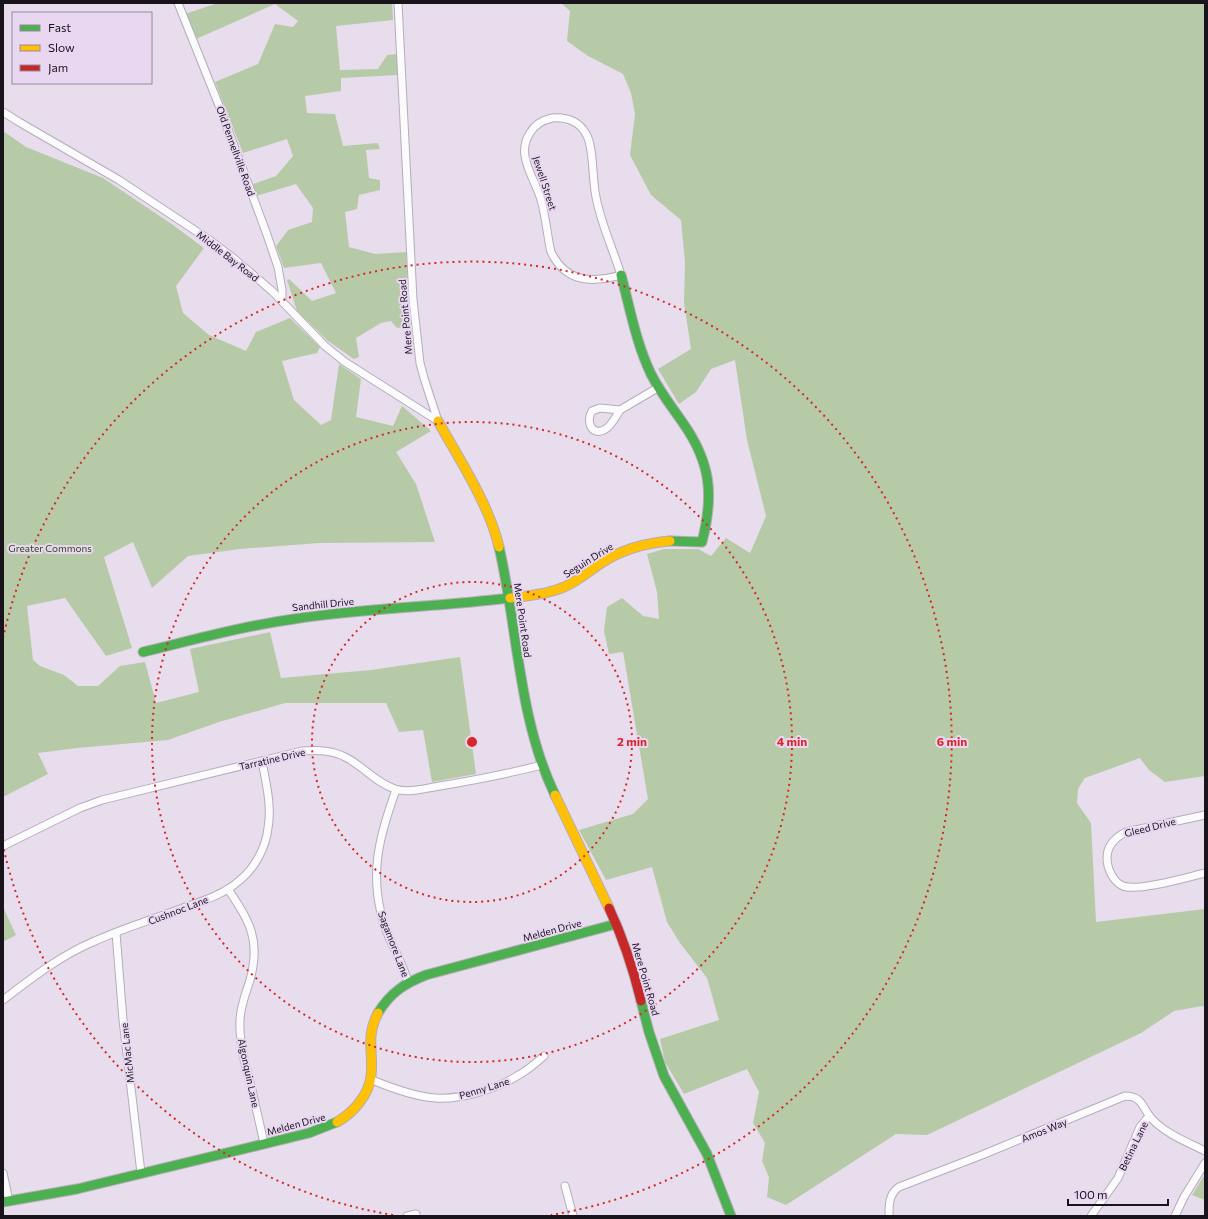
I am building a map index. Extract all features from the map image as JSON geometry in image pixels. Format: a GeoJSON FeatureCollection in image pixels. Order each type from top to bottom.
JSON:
{"type":"FeatureCollection","features":[{"type":"Feature","properties":{"kind":"street","name":"Old Pennellville Road"},"geometry":{"type":"LineString","coordinates":[[178,3],[220,108],[266,232],[278,267],[282,290],[282,301]]}},
{"type":"Feature","properties":{"kind":"street","name":"Mere Point Road"},"geometry":{"type":"LineString","coordinates":[[398,3],[414,308],[420,363],[424,378],[438,421],[470,478],[490,519],[500,549],[527,713],[542,765],[621,934],[634,971],[651,1039],[664,1076],[707,1154],[731,1216]]}},
{"type":"Feature","properties":{"kind":"street","name":"Middle Bay Road"},"geometry":{"type":"LineString","coordinates":[[3,112],[119,180],[211,241],[256,277],[282,301],[324,346],[345,362],[438,421]]}},
{"type":"Feature","properties":{"kind":"street","name":"Jewell Street"},"geometry":{"type":"LineString","coordinates":[[622,275],[602,280],[579,278],[563,269],[555,259],[550,245],[541,199],[524,156],[524,148],[528,135],[532,129],[542,121],[552,118],[569,120],[579,125],[588,136],[590,142],[593,182],[596,197],[604,228],[622,275],[638,340],[653,377],[692,437],[706,465],[710,496],[702,542]]}},
{"type":"Feature","properties":{"kind":"street"},"geometry":{"type":"LineString","coordinates":[[620,410],[659,388]]}},
{"type":"Feature","properties":{"kind":"street","name":"Seguin Drive"},"geometry":{"type":"LineString","coordinates":[[509,598],[560,589],[582,578],[612,557],[633,547],[667,541],[702,542]]}},
{"type":"Feature","properties":{"kind":"street","name":"Sandhill Drive"},"geometry":{"type":"LineString","coordinates":[[143,652],[279,621],[315,615],[509,598]]}},
{"type":"Feature","properties":{"kind":"street","name":"Tarratine Drive"},"geometry":{"type":"LineString","coordinates":[[3,846],[91,804],[302,751],[325,751],[347,758],[378,781],[396,790],[411,790],[452,784],[542,765]]}},
{"type":"Feature","properties":{"kind":"street","name":"Cushnoc Lane"},"geometry":{"type":"LineString","coordinates":[[3,1000],[38,974],[69,954],[96,940],[198,903],[228,889],[242,880],[258,857],[266,836],[270,812],[262,761]]}},
{"type":"Feature","properties":{"kind":"street","name":"Sagamore Lane"},"geometry":{"type":"LineString","coordinates":[[396,790],[380,837],[376,869],[376,886],[382,918],[408,982]]}},
{"type":"Feature","properties":{"kind":"street","name":"Gleed Drive"},"geometry":{"type":"LineString","coordinates":[[1205,815],[1126,832],[1116,838],[1112,843],[1107,856],[1108,864],[1113,877],[1117,882],[1128,887],[1139,887],[1205,873]]}},
{"type":"Feature","properties":{"kind":"street","name":"Algonquin Lane"},"geometry":{"type":"LineString","coordinates":[[228,889],[251,928],[254,944],[255,953],[253,969],[244,998],[240,1021],[243,1052],[264,1143]]}},
{"type":"Feature","properties":{"kind":"street","name":"Melden Drive"},"geometry":{"type":"LineString","coordinates":[[6,1202],[54,1194],[309,1133],[337,1123],[356,1107],[363,1096],[370,1079],[371,1031],[374,1021],[387,1000],[398,989],[408,982],[447,970],[616,924]]}},
{"type":"Feature","properties":{"kind":"street","name":"MicMac Lane"},"geometry":{"type":"LineString","coordinates":[[116,933],[123,1020],[141,1173]]}},
{"type":"Feature","properties":{"kind":"street","name":"Penny Lane"},"geometry":{"type":"LineString","coordinates":[[370,1079],[401,1091],[425,1096],[448,1098],[483,1090],[506,1082],[526,1071],[544,1056]]}},
{"type":"Feature","properties":{"kind":"street","name":"Amos Way"},"geometry":{"type":"LineString","coordinates":[[889,1216],[890,1198],[893,1191],[899,1187],[982,1156],[1119,1098],[1132,1096],[1138,1099],[1149,1116],[1160,1127],[1205,1151]]}},
{"type":"Feature","properties":{"kind":"street","name":"Betina Lane"},"geometry":{"type":"LineString","coordinates":[[1091,1216],[1118,1178],[1140,1127],[1149,1116]]}},
{"type":"Feature","properties":{"kind":"street"},"geometry":{"type":"LineString","coordinates":[[1175,1216],[1184,1197],[1205,1163]]}},
{"type":"Feature","properties":{"kind":"street"},"geometry":{"type":"LineString","coordinates":[[3,1174],[6,1202]]}},
{"type":"Feature","properties":{"kind":"street"},"geometry":{"type":"LineString","coordinates":[[564,1186],[573,1216]]}},
{"type":"Feature","properties":{"kind":"street"},"geometry":{"type":"LineString","coordinates":[[407,1216],[416,1214]]}},
{"type":"Feature","properties":{"kind":"green space"},"geometry":{"type":"Polygon","coordinates":[[[218,3],[392,3],[393,20],[336,26],[340,70],[378,69],[387,55],[397,54],[397,75],[341,78],[341,91],[305,96],[307,113],[335,114],[343,146],[378,143],[380,149],[366,150],[369,178],[380,180],[380,190],[359,195],[357,209],[345,212],[349,247],[375,254],[406,252],[410,326],[397,328],[391,321],[381,323],[356,338],[359,357],[354,359],[328,341],[297,311],[287,280],[289,279],[312,301],[336,293],[321,263],[284,268],[276,246],[288,230],[312,222],[313,208],[296,184],[256,196],[253,184],[276,176],[293,156],[287,139],[243,153],[215,82],[258,64],[275,24],[293,27],[298,21],[275,4],[196,39],[185,14],[218,3]]]}},
{"type":"Feature","properties":{"kind":"green space"},"geometry":{"type":"Polygon","coordinates":[[[561,3],[1205,3],[1205,776],[1165,782],[1149,770],[1140,758],[1085,778],[1078,789],[1077,803],[1091,823],[1096,922],[1205,909],[1205,1007],[1202,1006],[1174,1011],[1141,1033],[927,1135],[896,1134],[786,1205],[767,1197],[769,1177],[762,1161],[765,1143],[753,1123],[759,1092],[747,1069],[684,1094],[665,1062],[660,1039],[719,1020],[707,978],[680,943],[667,922],[652,867],[606,880],[579,830],[633,814],[648,799],[623,652],[609,654],[604,631],[607,607],[622,598],[643,616],[659,619],[657,592],[647,554],[664,549],[698,549],[711,556],[726,538],[750,553],[766,516],[747,440],[735,360],[711,369],[696,392],[679,404],[658,369],[691,349],[684,303],[685,262],[681,220],[651,195],[630,155],[635,114],[631,93],[623,74],[588,56],[567,41],[570,11],[561,3]]]}},
{"type":"Feature","properties":{"kind":"green space","name":"Greater Commons"},"geometry":{"type":"Polygon","coordinates":[[[3,131],[26,147],[103,178],[173,225],[204,248],[176,286],[183,313],[209,335],[246,351],[256,332],[290,318],[320,347],[317,353],[282,361],[294,400],[321,425],[331,420],[339,364],[361,379],[356,417],[393,426],[402,406],[431,431],[396,452],[416,484],[435,542],[319,543],[240,549],[188,556],[152,588],[133,542],[104,557],[132,648],[106,656],[65,598],[27,606],[33,660],[40,666],[64,675],[78,686],[98,686],[120,666],[145,662],[156,703],[199,692],[190,649],[270,632],[281,678],[371,670],[460,657],[476,774],[432,782],[423,730],[399,732],[386,703],[285,703],[219,722],[168,740],[38,753],[48,774],[3,797],[3,131]]]}},
{"type":"Feature","properties":{"kind":"green space"},"geometry":{"type":"Polygon","coordinates":[[[3,907],[16,935],[3,942],[3,907]]]}},
{"type":"Feature","properties":{"kind":"green space"},"geometry":{"type":"Polygon","coordinates":[[[1205,1174],[1205,1200],[1192,1195],[1205,1174]]]}},
{"type":"Feature","properties":{"kind":"traffic: fast"},"geometry":{"type":"LineString","coordinates":[[621,275],[637,338],[651,374],[692,438],[699,452],[708,480],[708,509],[702,542],[670,541]]}},
{"type":"Feature","properties":{"kind":"traffic: fast"},"geometry":{"type":"LineString","coordinates":[[499,547],[526,704],[533,735],[543,766],[555,795]]}},
{"type":"Feature","properties":{"kind":"traffic: fast"},"geometry":{"type":"LineString","coordinates":[[143,652],[237,629],[321,615],[510,598]]}},
{"type":"Feature","properties":{"kind":"traffic: fast"},"geometry":{"type":"LineString","coordinates":[[378,1013],[393,994],[405,985],[426,975],[616,924]]}},
{"type":"Feature","properties":{"kind":"traffic: fast"},"geometry":{"type":"LineString","coordinates":[[641,1001],[649,1032],[664,1076],[707,1154],[731,1216]]}},
{"type":"Feature","properties":{"kind":"traffic: fast"},"geometry":{"type":"LineString","coordinates":[[3,1202],[77,1189],[309,1133],[337,1122]]}},
{"type":"Feature","properties":{"kind":"traffic: slow"},"geometry":{"type":"LineString","coordinates":[[438,421],[481,498],[499,547]]}},
{"type":"Feature","properties":{"kind":"traffic: slow"},"geometry":{"type":"LineString","coordinates":[[510,598],[538,594],[558,589],[575,582],[611,557],[627,550],[652,543],[670,541]]}},
{"type":"Feature","properties":{"kind":"traffic: slow"},"geometry":{"type":"LineString","coordinates":[[555,795],[609,908]]}},
{"type":"Feature","properties":{"kind":"traffic: slow"},"geometry":{"type":"LineString","coordinates":[[337,1122],[349,1114],[359,1103],[364,1097],[370,1083],[372,1067],[371,1038],[374,1022],[378,1013]]}},
{"type":"Feature","properties":{"kind":"traffic: jam"},"geometry":{"type":"LineString","coordinates":[[609,908],[627,953],[641,1001]]}}]}
